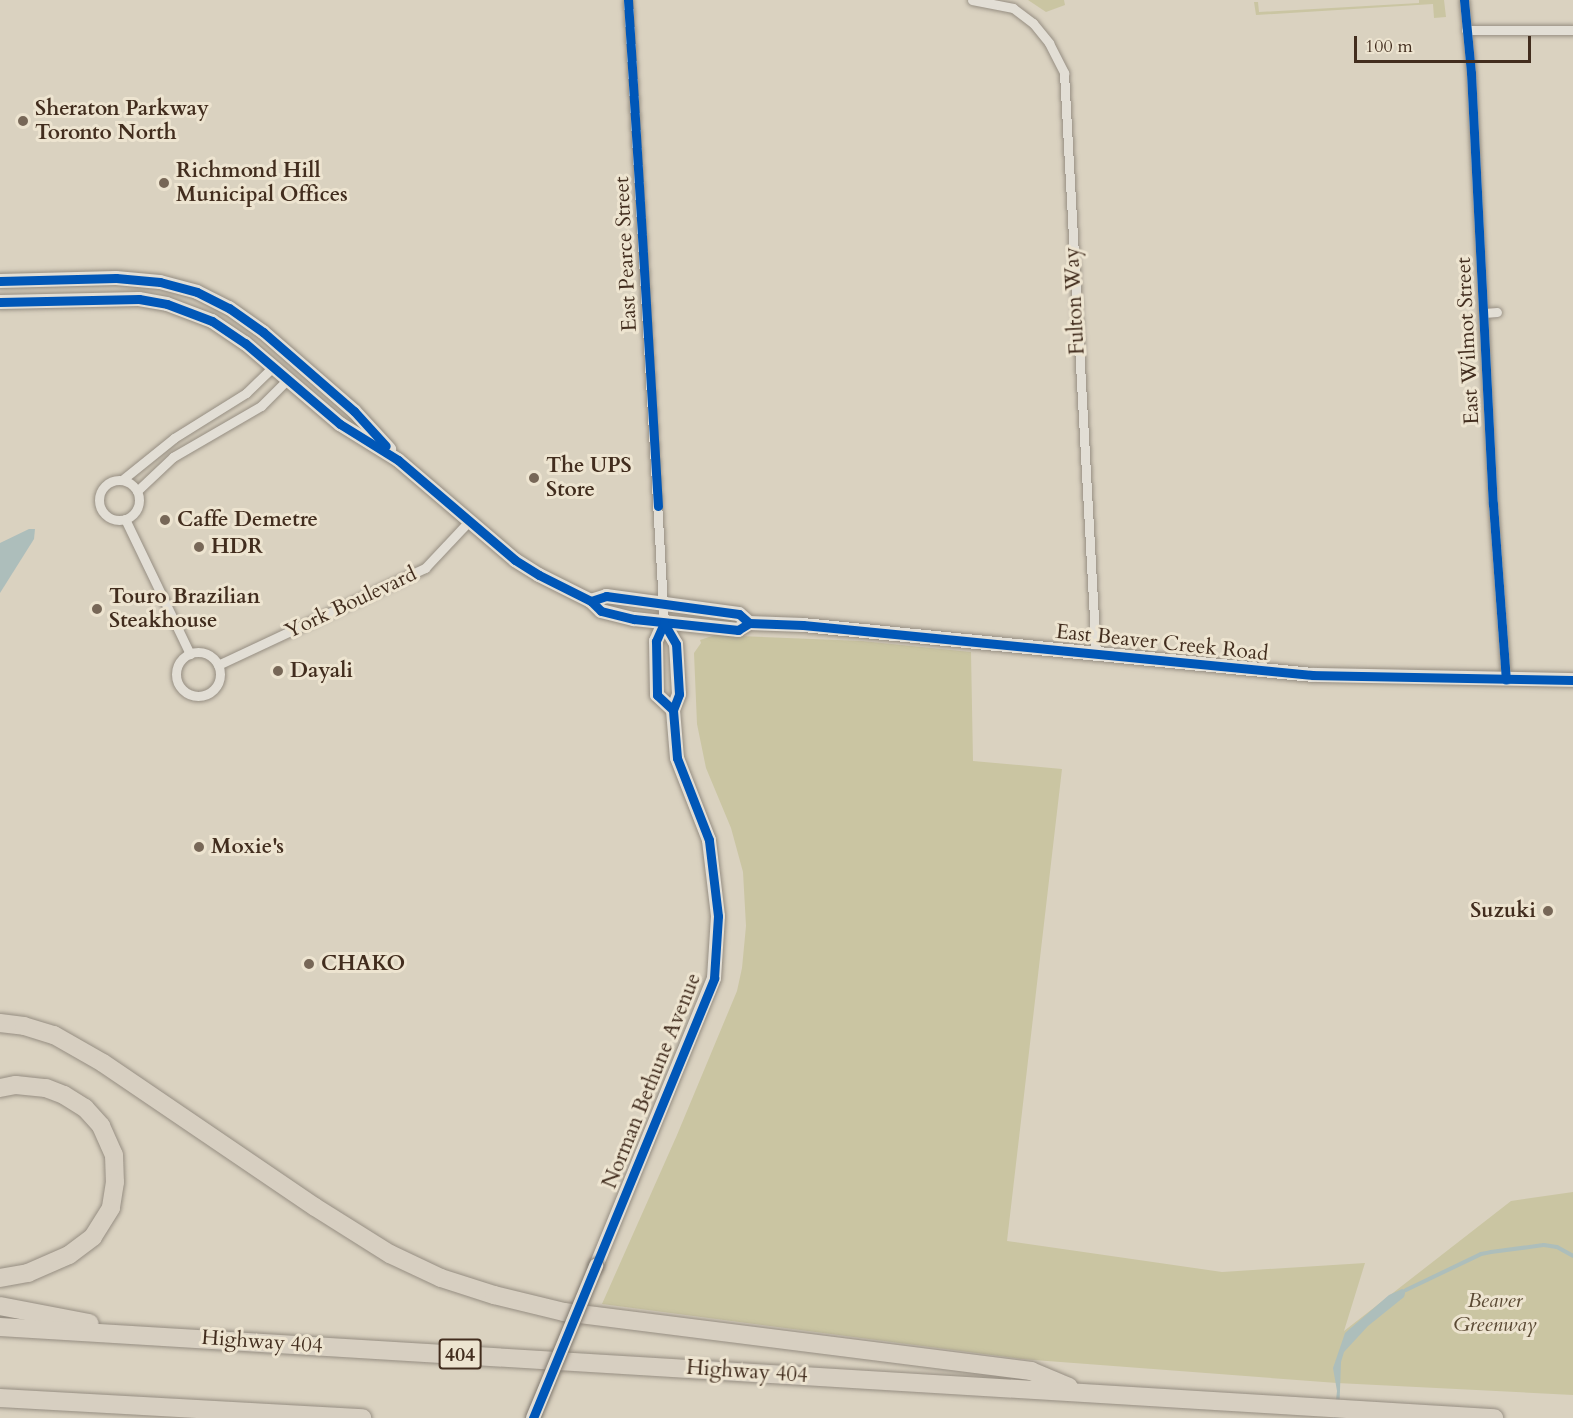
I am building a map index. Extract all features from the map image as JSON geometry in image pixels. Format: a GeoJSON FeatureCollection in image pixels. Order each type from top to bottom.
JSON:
{"type":"FeatureCollection","features":[{"type":"Feature","properties":{"kind":"highway"},"geometry":{"type":"LineString","coordinates":[[0,1023],[24,1026],[54,1035],[103,1064],[315,1207],[390,1254],[441,1278],[494,1295],[564,1312],[1031,1371],[1081,1392]]}},
{"type":"Feature","properties":{"kind":"highway"},"geometry":{"type":"LineString","coordinates":[[0,1088],[16,1085],[46,1089],[64,1095],[84,1108],[101,1126],[114,1155],[115,1182],[111,1208],[93,1237],[69,1255],[49,1264],[28,1273],[0,1278]]}},
{"type":"Feature","properties":{"kind":"highway"},"geometry":{"type":"LineString","coordinates":[[0,1306],[147,1335]]}},
{"type":"Feature","properties":{"kind":"highway","name":"Highway 404"},"geometry":{"type":"LineString","coordinates":[[0,1327],[1494,1418]]}},
{"type":"Feature","properties":{"kind":"highway"},"geometry":{"type":"LineString","coordinates":[[0,1400],[362,1418]]}},
{"type":"Feature","properties":{"kind":"street","name":"East Pearce Street"},"geometry":{"type":"LineString","coordinates":[[628,0],[664,622]]}},
{"type":"Feature","properties":{"kind":"street","name":"Fulton Way"},"geometry":{"type":"LineString","coordinates":[[972,0],[1013,8],[1033,23],[1049,43],[1064,73],[1096,654]]}},
{"type":"Feature","properties":{"kind":"street","name":"East Wilmot Street"},"geometry":{"type":"LineString","coordinates":[[1464,0],[1485,313],[1493,504],[1506,680]]}},
{"type":"Feature","properties":{"kind":"street"},"geometry":{"type":"LineString","coordinates":[[1466,30],[1573,30]]}},
{"type":"Feature","properties":{"kind":"street","name":"East Beaver Creek Road"},"geometry":{"type":"LineString","coordinates":[[0,281],[116,278],[179,286],[229,308],[287,352],[354,411],[398,460]]}},
{"type":"Feature","properties":{"kind":"street","name":"East Beaver Creek Road"},"geometry":{"type":"LineString","coordinates":[[0,302],[116,298],[161,302],[198,315],[225,329],[340,424],[398,460],[515,560],[539,576],[591,601],[601,610],[611,614],[738,630],[749,623],[803,625],[1313,675],[1573,680]]}},
{"type":"Feature","properties":{"kind":"street"},"geometry":{"type":"LineString","coordinates":[[1485,313],[1497,312]]}},
{"type":"Feature","properties":{"kind":"street"},"geometry":{"type":"LineString","coordinates":[[287,352],[246,393],[174,438],[123,480],[105,485],[99,500],[105,515],[117,520],[126,519],[137,509],[137,491],[173,457],[261,406],[301,364]]}},
{"type":"Feature","properties":{"kind":"street"},"geometry":{"type":"LineString","coordinates":[[123,480],[137,491]]}},
{"type":"Feature","properties":{"kind":"street"},"geometry":{"type":"LineString","coordinates":[[126,519],[190,654]]}},
{"type":"Feature","properties":{"kind":"street","name":"York Boulevard"},"geometry":{"type":"LineString","coordinates":[[218,664],[425,568],[470,520]]}},
{"type":"Feature","properties":{"kind":"street","name":"East Beaver Creek Road"},"geometry":{"type":"LineString","coordinates":[[591,601],[606,597],[739,614],[749,623]]}},
{"type":"Feature","properties":{"kind":"street","name":"Norman Bethune Avenue"},"geometry":{"type":"LineString","coordinates":[[664,622],[656,641],[657,695],[673,710]]}},
{"type":"Feature","properties":{"kind":"street","name":"Norman Bethune Avenue"},"geometry":{"type":"LineString","coordinates":[[533,1418],[714,978],[718,916],[709,840],[680,771],[673,710],[679,694],[676,644],[664,622]]}},
{"type":"Feature","properties":{"kind":"street"},"geometry":{"type":"LineString","coordinates":[[202,652],[211,656],[218,664],[220,675],[215,688],[206,695],[191,695],[182,689],[176,676],[178,665],[190,654],[202,652]]}},
{"type":"Feature","properties":{"kind":"green space"},"geometry":{"type":"Polygon","coordinates":[[[1028,0],[1064,0],[1065,5],[1046,12],[1028,0]]]}},
{"type":"Feature","properties":{"kind":"green space"},"geometry":{"type":"Polygon","coordinates":[[[1419,0],[1444,0],[1446,17],[1434,18],[1433,4],[1256,15],[1254,2],[1258,2],[1259,12],[1419,3],[1419,0]]]}},
{"type":"Feature","properties":{"kind":"green space","name":"Beaver Greenway"},"geometry":{"type":"Polygon","coordinates":[[[715,635],[862,641],[971,652],[973,761],[1062,769],[1007,1241],[1222,1272],[1365,1263],[1344,1331],[1511,1201],[1573,1192],[1573,1395],[1337,1383],[1021,1359],[602,1304],[677,1135],[737,991],[742,968],[746,926],[743,872],[731,828],[706,768],[697,724],[694,653],[701,643],[700,640],[715,635]]]}},
{"type":"Feature","properties":{"kind":"shaded area"},"geometry":{"type":"Polygon","coordinates":[[[29,529],[35,529],[34,539],[0,593],[0,543],[29,529]]]}},
{"type":"Feature","properties":{"kind":"shaded area"},"geometry":{"type":"Polygon","coordinates":[[[1402,1289],[1406,1290],[1404,1297],[1368,1326],[1344,1352],[1341,1362],[1339,1418],[1334,1418],[1337,1391],[1333,1368],[1345,1333],[1389,1295],[1402,1289]]]}},
{"type":"Feature","properties":{"kind":"waterway"},"geometry":{"type":"LineString","coordinates":[[1406,1290],[1481,1254],[1544,1245],[1557,1247],[1573,1256]]}},
{"type":"Feature","properties":{"kind":"cycle path"},"geometry":{"type":"LineString","coordinates":[[628,0],[658,506]]}},
{"type":"Feature","properties":{"kind":"cycle path"},"geometry":{"type":"LineString","coordinates":[[1464,0],[1471,73],[1493,504],[1506,680]]}},
{"type":"Feature","properties":{"kind":"cycle path"},"geometry":{"type":"LineString","coordinates":[[0,281],[116,278],[160,282],[197,292],[229,308],[263,332],[354,411],[386,446]]}},
{"type":"Feature","properties":{"kind":"cycle path"},"geometry":{"type":"LineString","coordinates":[[0,302],[139,299],[167,304],[212,321],[245,343],[340,424],[398,460],[515,560],[539,575],[591,601],[601,611],[634,619],[738,630],[749,623],[803,625],[1313,675],[1573,680]]}},
{"type":"Feature","properties":{"kind":"cycle path"},"geometry":{"type":"LineString","coordinates":[[591,601],[606,596],[739,614],[749,623]]}},
{"type":"Feature","properties":{"kind":"cycle path"},"geometry":{"type":"LineString","coordinates":[[664,623],[656,641],[657,695],[673,710]]}},
{"type":"Feature","properties":{"kind":"cycle path"},"geometry":{"type":"LineString","coordinates":[[533,1418],[714,978],[718,916],[709,840],[677,758],[673,710],[679,694],[676,644],[664,623]]}},
{"type":"Feature","properties":{"kind":"place","name":"Sheraton Parkway Toronto North"},"geometry":{"type":"Point","coordinates":[23,121]}},
{"type":"Feature","properties":{"kind":"place","name":"Richmond Hill Municipal Offices"},"geometry":{"type":"Point","coordinates":[164,183]}},
{"type":"Feature","properties":{"kind":"place","name":"The UPS Store"},"geometry":{"type":"Point","coordinates":[534,478]}},
{"type":"Feature","properties":{"kind":"place","name":"Caffe Demetre"},"geometry":{"type":"Point","coordinates":[165,520]}},
{"type":"Feature","properties":{"kind":"place","name":"HDR"},"geometry":{"type":"Point","coordinates":[199,547]}},
{"type":"Feature","properties":{"kind":"place","name":"Touro Brazilian Steakhouse"},"geometry":{"type":"Point","coordinates":[97,609]}},
{"type":"Feature","properties":{"kind":"place","name":"Dayali"},"geometry":{"type":"Point","coordinates":[278,671]}},
{"type":"Feature","properties":{"kind":"place","name":"Moxie's"},"geometry":{"type":"Point","coordinates":[199,847]}},
{"type":"Feature","properties":{"kind":"place","name":"Suzuki"},"geometry":{"type":"Point","coordinates":[1548,911]}},
{"type":"Feature","properties":{"kind":"place","name":"CHAKO"},"geometry":{"type":"Point","coordinates":[309,964]}}]}
